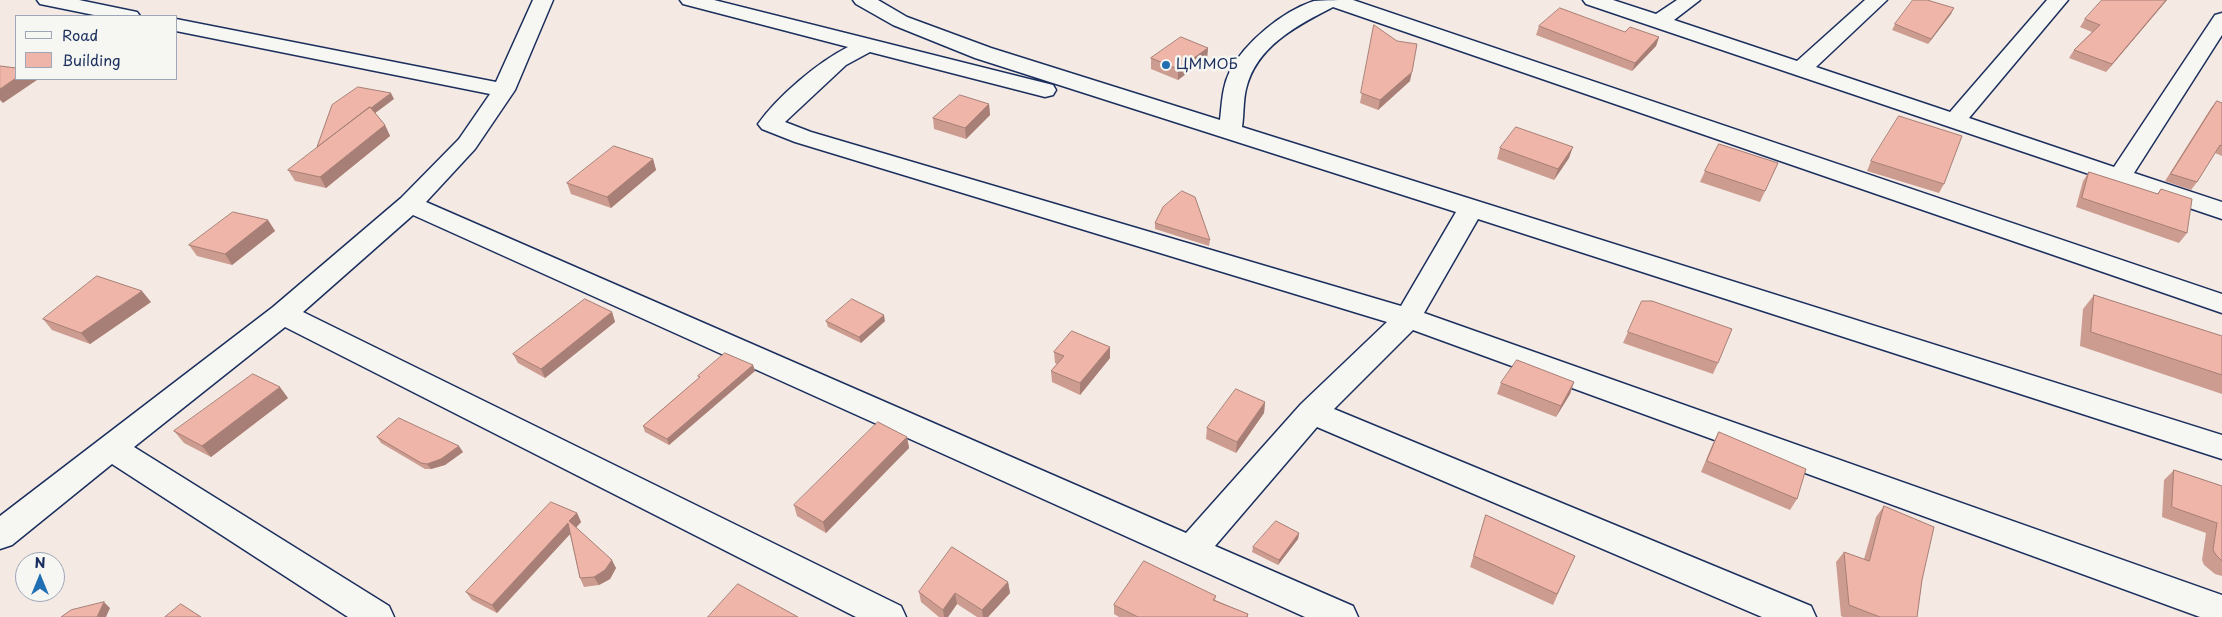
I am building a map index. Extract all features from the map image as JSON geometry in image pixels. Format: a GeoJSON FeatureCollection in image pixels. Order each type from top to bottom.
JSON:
{"type":"FeatureCollection","features":[{"type":"Feature","properties":{"kind":"street"},"geometry":{"type":"LineString","coordinates":[[47,0],[125,15]]}},
{"type":"Feature","properties":{"kind":"street"},"geometry":{"type":"LineString","coordinates":[[0,535],[283,314],[410,204],[467,144],[504,90],[543,0]]}},
{"type":"Feature","properties":{"kind":"street"},"geometry":{"type":"LineString","coordinates":[[690,0],[979,75],[1230,132]]}},
{"type":"Feature","properties":{"kind":"street"},"geometry":{"type":"LineString","coordinates":[[863,0],[900,21],[983,53],[2222,447]]}},
{"type":"Feature","properties":{"kind":"street"},"geometry":{"type":"LineString","coordinates":[[1230,132],[1236,88],[1249,55],[1285,24],[1332,0],[2222,304]]}},
{"type":"Feature","properties":{"kind":"street"},"geometry":{"type":"LineString","coordinates":[[1593,0],[2222,211]]}},
{"type":"Feature","properties":{"kind":"street"},"geometry":{"type":"LineString","coordinates":[[1658,22],[1690,0]]}},
{"type":"Feature","properties":{"kind":"street"},"geometry":{"type":"LineString","coordinates":[[1801,69],[1877,0]]}},
{"type":"Feature","properties":{"kind":"street"},"geometry":{"type":"LineString","coordinates":[[1955,121],[2058,0]]}},
{"type":"Feature","properties":{"kind":"street"},"geometry":{"type":"LineString","coordinates":[[2120,176],[2222,19]]}},
{"type":"Feature","properties":{"kind":"street"},"geometry":{"type":"LineString","coordinates":[[178,25],[504,90]]}},
{"type":"Feature","properties":{"kind":"street"},"geometry":{"type":"LineString","coordinates":[[866,46],[838,60],[786,106],[770,124],[803,137],[1408,318],[2222,610]]}},
{"type":"Feature","properties":{"kind":"street"},"geometry":{"type":"LineString","coordinates":[[410,204],[1192,549],[1341,617]]}},
{"type":"Feature","properties":{"kind":"street"},"geometry":{"type":"LineString","coordinates":[[1192,549],[1312,412],[1408,318],[1471,209]]}},
{"type":"Feature","properties":{"kind":"street"},"geometry":{"type":"LineString","coordinates":[[283,314],[889,617]]}},
{"type":"Feature","properties":{"kind":"street"},"geometry":{"type":"LineString","coordinates":[[1312,412],[1799,617]]}},
{"type":"Feature","properties":{"kind":"street"},"geometry":{"type":"LineString","coordinates":[[111,448],[377,617]]}},
{"type":"Feature","properties":{"kind":"building"},"geometry":{"type":"Polygon","coordinates":[[[1913,0],[1927,0],[1954,8],[1931,39],[1895,24],[1913,0]]]}},
{"type":"Feature","properties":{"kind":"building"},"geometry":{"type":"Polygon","coordinates":[[[2102,0],[2166,0],[2112,64],[2074,50],[2100,25],[2085,19],[2102,0]]]}},
{"type":"Feature","properties":{"kind":"building"},"geometry":{"type":"Polygon","coordinates":[[[1560,8],[1625,32],[1630,27],[1659,37],[1635,63],[1539,26],[1560,8]]]}},
{"type":"Feature","properties":{"kind":"building"},"geometry":{"type":"Polygon","coordinates":[[[1374,25],[1397,41],[1417,44],[1412,72],[1380,100],[1361,93],[1374,25]]]}},
{"type":"Feature","properties":{"kind":"building"},"geometry":{"type":"Polygon","coordinates":[[[1181,37],[1208,48],[1178,69],[1151,58],[1181,37]]]}},
{"type":"Feature","properties":{"kind":"building"},"geometry":{"type":"Polygon","coordinates":[[[0,66],[15,68],[15,79],[0,89],[0,66]]]}},
{"type":"Feature","properties":{"kind":"building"},"geometry":{"type":"Polygon","coordinates":[[[358,87],[391,93],[317,147],[332,105],[358,87]]]}},
{"type":"Feature","properties":{"kind":"building"},"geometry":{"type":"Polygon","coordinates":[[[960,95],[989,104],[965,128],[933,118],[960,95]]]}},
{"type":"Feature","properties":{"kind":"building"},"geometry":{"type":"Polygon","coordinates":[[[2217,101],[2222,103],[2222,146],[2220,145],[2197,182],[2171,174],[2217,101]]]}},
{"type":"Feature","properties":{"kind":"building"},"geometry":{"type":"Polygon","coordinates":[[[370,107],[385,125],[320,177],[288,170],[370,107]]]}},
{"type":"Feature","properties":{"kind":"building"},"geometry":{"type":"Polygon","coordinates":[[[1899,116],[1962,136],[1944,184],[1871,161],[1899,116]]]}},
{"type":"Feature","properties":{"kind":"building"},"geometry":{"type":"Polygon","coordinates":[[[1516,127],[1573,147],[1558,169],[1500,148],[1516,127]]]}},
{"type":"Feature","properties":{"kind":"building"},"geometry":{"type":"Polygon","coordinates":[[[1719,144],[1778,163],[1765,191],[1705,171],[1719,144]]]}},
{"type":"Feature","properties":{"kind":"building"},"geometry":{"type":"Polygon","coordinates":[[[614,146],[653,159],[607,197],[567,183],[614,146]]]}},
{"type":"Feature","properties":{"kind":"building"},"geometry":{"type":"Polygon","coordinates":[[[2089,172],[2158,194],[2161,189],[2192,199],[2187,233],[2082,198],[2089,172]]]}},
{"type":"Feature","properties":{"kind":"building"},"geometry":{"type":"Polygon","coordinates":[[[1182,191],[1195,197],[1210,240],[1155,223],[1163,207],[1182,191]]]}},
{"type":"Feature","properties":{"kind":"building"},"geometry":{"type":"Polygon","coordinates":[[[233,212],[268,220],[225,254],[189,245],[233,212]]]}},
{"type":"Feature","properties":{"kind":"building"},"geometry":{"type":"Polygon","coordinates":[[[97,276],[142,291],[81,333],[43,319],[97,276]]]}},
{"type":"Feature","properties":{"kind":"building"},"geometry":{"type":"Polygon","coordinates":[[[2094,295],[2222,336],[2222,375],[2091,332],[2094,295]]]}},
{"type":"Feature","properties":{"kind":"building"},"geometry":{"type":"Polygon","coordinates":[[[585,299],[612,312],[541,369],[513,354],[585,299]]]}},
{"type":"Feature","properties":{"kind":"building"},"geometry":{"type":"Polygon","coordinates":[[[852,299],[884,315],[859,337],[826,321],[852,299]]]}},
{"type":"Feature","properties":{"kind":"building"},"geometry":{"type":"Polygon","coordinates":[[[1642,301],[1652,301],[1732,329],[1718,363],[1628,332],[1642,301]]]}},
{"type":"Feature","properties":{"kind":"building"},"geometry":{"type":"Polygon","coordinates":[[[1072,331],[1110,347],[1080,383],[1051,371],[1064,356],[1054,352],[1072,331]]]}},
{"type":"Feature","properties":{"kind":"building"},"geometry":{"type":"Polygon","coordinates":[[[725,353],[753,365],[667,439],[643,426],[700,377],[698,376],[725,353]]]}},
{"type":"Feature","properties":{"kind":"building"},"geometry":{"type":"Polygon","coordinates":[[[1517,360],[1574,382],[1561,406],[1501,383],[1517,360]]]}},
{"type":"Feature","properties":{"kind":"building"},"geometry":{"type":"Polygon","coordinates":[[[253,374],[280,387],[202,446],[174,431],[253,374]]]}},
{"type":"Feature","properties":{"kind":"building"},"geometry":{"type":"Polygon","coordinates":[[[1236,389],[1265,402],[1237,442],[1207,428],[1236,389]]]}},
{"type":"Feature","properties":{"kind":"building"},"geometry":{"type":"Polygon","coordinates":[[[399,418],[459,446],[441,459],[427,464],[421,463],[377,437],[399,418]]]}},
{"type":"Feature","properties":{"kind":"building"},"geometry":{"type":"Polygon","coordinates":[[[878,422],[907,437],[823,522],[794,505],[878,422]]]}},
{"type":"Feature","properties":{"kind":"building"},"geometry":{"type":"Polygon","coordinates":[[[1719,432],[1806,469],[1797,499],[1707,461],[1719,432]]]}},
{"type":"Feature","properties":{"kind":"building"},"geometry":{"type":"Polygon","coordinates":[[[2174,470],[2222,486],[2222,561],[2213,550],[2217,523],[2172,507],[2174,470]]]}},
{"type":"Feature","properties":{"kind":"building"},"geometry":{"type":"Polygon","coordinates":[[[551,502],[577,513],[569,521],[612,560],[605,570],[594,577],[580,578],[568,523],[492,605],[466,592],[551,502]]]}},
{"type":"Feature","properties":{"kind":"building"},"geometry":{"type":"Polygon","coordinates":[[[1884,506],[1934,527],[1922,580],[1917,617],[1880,617],[1849,605],[1844,552],[1869,561],[1884,506]]]}},
{"type":"Feature","properties":{"kind":"building"},"geometry":{"type":"Polygon","coordinates":[[[1486,515],[1575,556],[1557,594],[1474,556],[1486,515]]]}},
{"type":"Feature","properties":{"kind":"building"},"geometry":{"type":"Polygon","coordinates":[[[1276,521],[1299,533],[1279,560],[1253,547],[1276,521]]]}},
{"type":"Feature","properties":{"kind":"building"},"geometry":{"type":"Polygon","coordinates":[[[952,547],[1008,582],[982,610],[955,593],[943,610],[919,592],[952,547]]]}},
{"type":"Feature","properties":{"kind":"building"},"geometry":{"type":"Polygon","coordinates":[[[1144,561],[1216,596],[1213,600],[1248,614],[1247,617],[1138,617],[1114,605],[1144,561]]]}},
{"type":"Feature","properties":{"kind":"building"},"geometry":{"type":"Polygon","coordinates":[[[738,584],[798,617],[708,617],[738,584]]]}},
{"type":"Feature","properties":{"kind":"building"},"geometry":{"type":"Polygon","coordinates":[[[104,602],[97,617],[61,617],[71,610],[104,602]]]}},
{"type":"Feature","properties":{"kind":"building"},"geometry":{"type":"Polygon","coordinates":[[[181,604],[201,617],[165,617],[181,604]]]}},
{"type":"Feature","properties":{"kind":"place","name":"ЦММОБ"},"geometry":{"type":"Point","coordinates":[1166,65]}}]}
